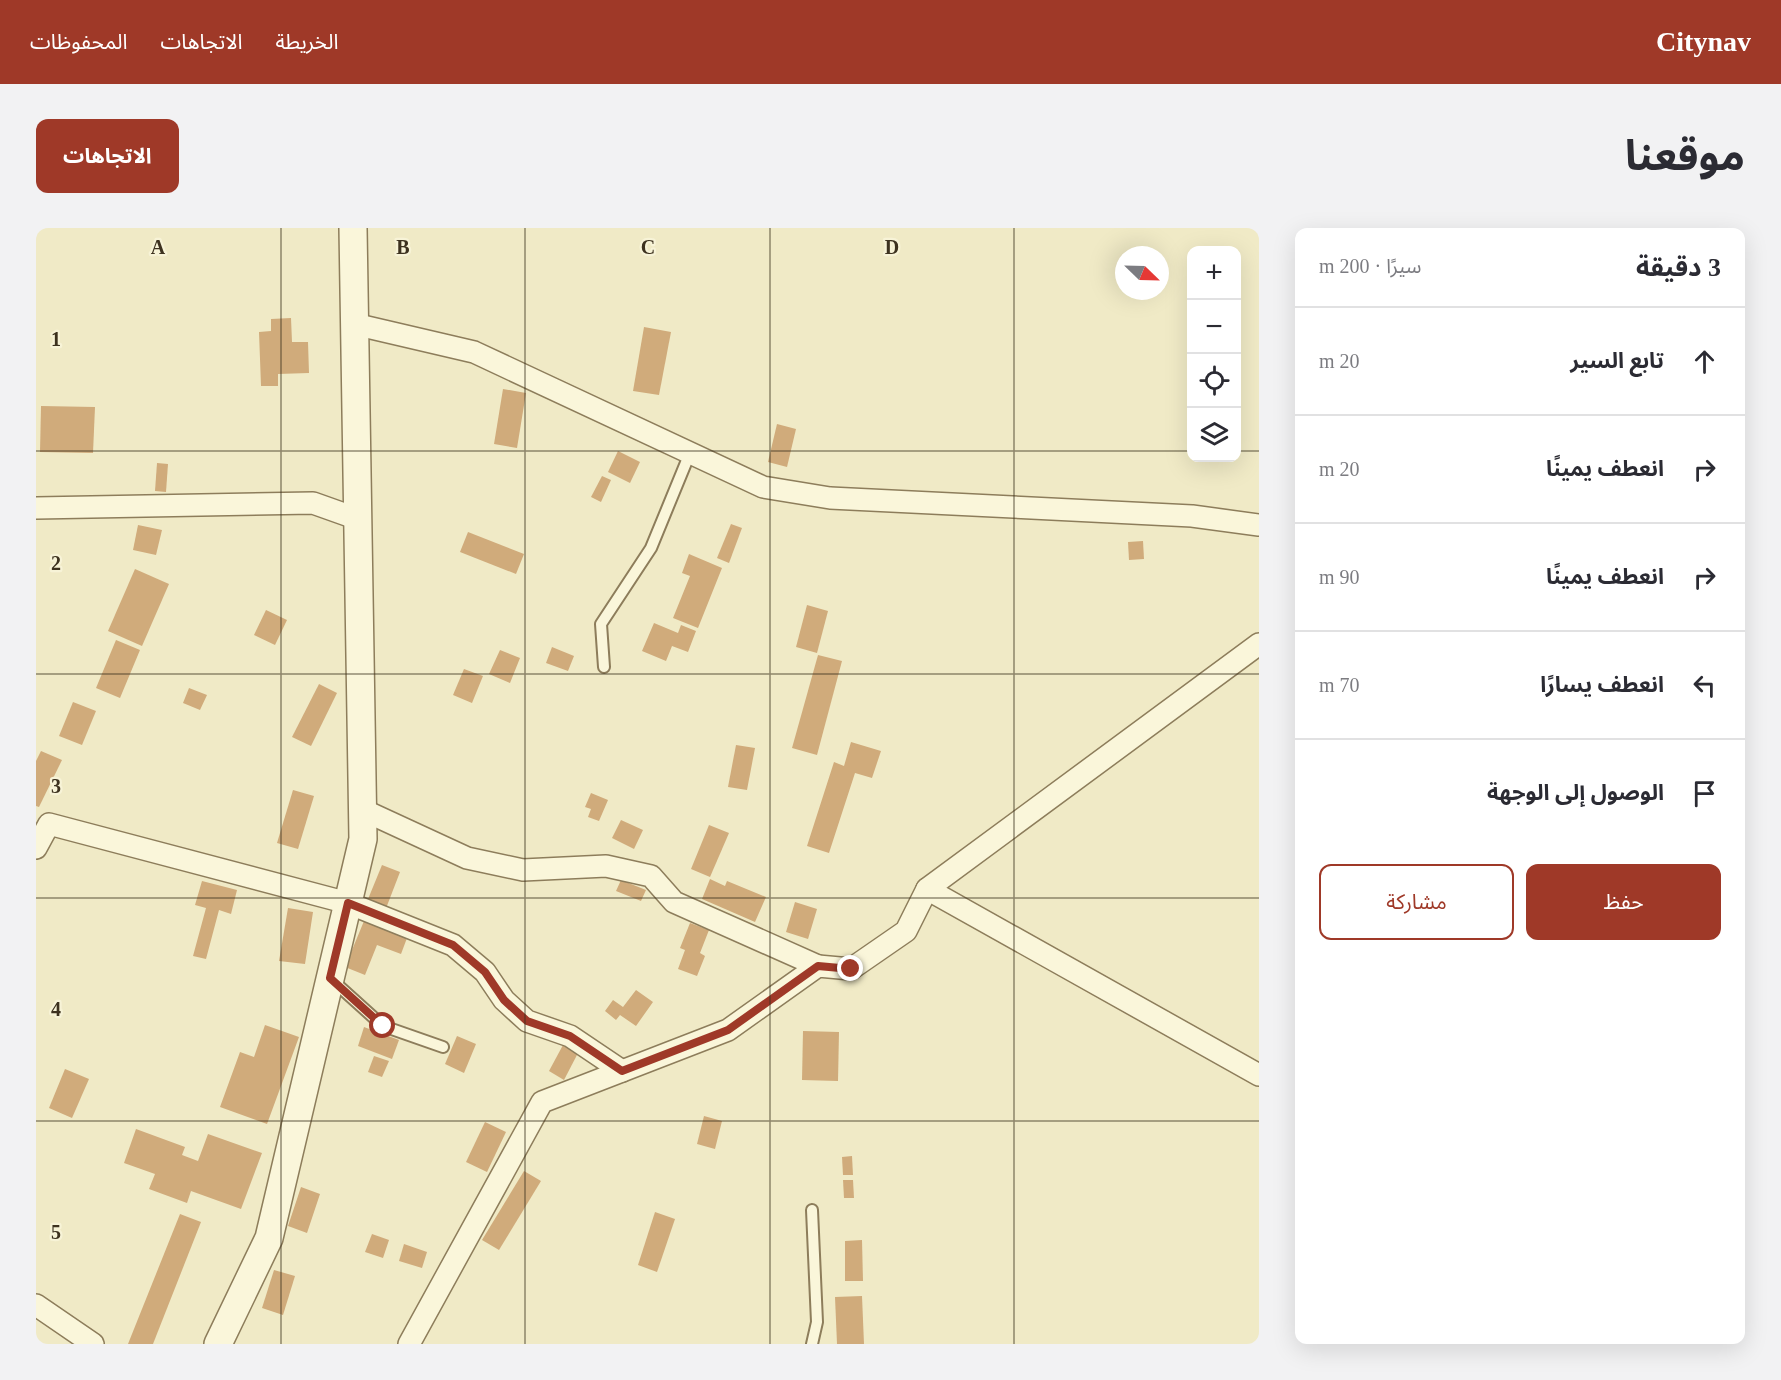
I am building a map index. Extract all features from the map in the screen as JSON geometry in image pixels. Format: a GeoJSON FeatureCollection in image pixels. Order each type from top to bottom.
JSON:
{"type":"FeatureCollection","features":[{"type":"Feature","properties":{"kind":"street"},"geometry":{"type":"LineString","coordinates":[[218,1344],[269,1238],[363,839],[353,228]]}},
{"type":"Feature","properties":{"kind":"street"},"geometry":{"type":"LineString","coordinates":[[354,324],[474,352],[763,487],[830,498],[1192,516],[1259,525]]}},
{"type":"Feature","properties":{"kind":"street"},"geometry":{"type":"LineString","coordinates":[[36,508],[314,503],[358,519]]}},
{"type":"Feature","properties":{"kind":"street"},"geometry":{"type":"LineString","coordinates":[[363,810],[467,858],[523,870],[606,866],[651,876],[674,902],[818,966],[851,969],[906,931],[927,889],[1259,644]]}},
{"type":"Feature","properties":{"kind":"street"},"geometry":{"type":"LineString","coordinates":[[36,848],[49,824],[348,903],[453,945],[485,972],[504,1000],[527,1021],[570,1036],[622,1071]]}},
{"type":"Feature","properties":{"kind":"street"},"geometry":{"type":"LineString","coordinates":[[927,889],[1259,1075]]}},
{"type":"Feature","properties":{"kind":"street"},"geometry":{"type":"LineString","coordinates":[[409,1344],[542,1102],[728,1030],[818,966]]}},
{"type":"Feature","properties":{"kind":"street"},"geometry":{"type":"LineString","coordinates":[[36,1305],[93,1344]]}},
{"type":"Feature","properties":{"kind":"lane"},"geometry":{"type":"LineString","coordinates":[[604,668],[601,624],[651,548],[690,453]]}},
{"type":"Feature","properties":{"kind":"lane"},"geometry":{"type":"LineString","coordinates":[[330,978],[383,1026],[443,1047]]}},
{"type":"Feature","properties":{"kind":"lane"},"geometry":{"type":"LineString","coordinates":[[812,1210],[817,1322],[812,1344]]}},
{"type":"Feature","properties":{"kind":"building"},"geometry":{"type":"Polygon","coordinates":[[[291,318],[292,342],[308,342],[309,373],[278,374],[278,386],[261,386],[259,332],[271,331],[271,319],[291,318]]]}},
{"type":"Feature","properties":{"kind":"building"},"geometry":{"type":"Polygon","coordinates":[[[644,327],[671,332],[659,395],[633,391],[644,327]]]}},
{"type":"Feature","properties":{"kind":"building"},"geometry":{"type":"Polygon","coordinates":[[[503,389],[526,393],[517,448],[494,444],[503,389]]]}},
{"type":"Feature","properties":{"kind":"building"},"geometry":{"type":"Polygon","coordinates":[[[41,406],[95,407],[93,453],[40,452],[41,406]]]}},
{"type":"Feature","properties":{"kind":"building"},"geometry":{"type":"Polygon","coordinates":[[[777,424],[796,429],[787,467],[768,462],[777,424]]]}},
{"type":"Feature","properties":{"kind":"building"},"geometry":{"type":"Polygon","coordinates":[[[618,451],[640,462],[630,483],[608,472],[618,451]]]}},
{"type":"Feature","properties":{"kind":"building"},"geometry":{"type":"Polygon","coordinates":[[[157,463],[168,464],[166,492],[155,491],[157,463]]]}},
{"type":"Feature","properties":{"kind":"building"},"geometry":{"type":"Polygon","coordinates":[[[602,476],[611,480],[601,502],[591,497],[602,476]]]}},
{"type":"Feature","properties":{"kind":"building"},"geometry":{"type":"Polygon","coordinates":[[[731,524],[742,528],[729,563],[717,558],[731,524]]]}},
{"type":"Feature","properties":{"kind":"building"},"geometry":{"type":"Polygon","coordinates":[[[138,525],[162,530],[156,555],[133,550],[138,525]]]}},
{"type":"Feature","properties":{"kind":"building"},"geometry":{"type":"Polygon","coordinates":[[[468,532],[524,554],[516,574],[460,552],[468,532]]]}},
{"type":"Feature","properties":{"kind":"building"},"geometry":{"type":"Polygon","coordinates":[[[1143,541],[1144,559],[1129,560],[1128,542],[1143,541]]]}},
{"type":"Feature","properties":{"kind":"building"},"geometry":{"type":"Polygon","coordinates":[[[689,554],[722,568],[698,628],[673,618],[690,576],[682,573],[689,554]]]}},
{"type":"Feature","properties":{"kind":"building"},"geometry":{"type":"Polygon","coordinates":[[[135,569],[169,584],[142,646],[108,631],[135,569]]]}},
{"type":"Feature","properties":{"kind":"building"},"geometry":{"type":"Polygon","coordinates":[[[807,605],[828,611],[817,653],[796,647],[807,605]]]}},
{"type":"Feature","properties":{"kind":"building"},"geometry":{"type":"Polygon","coordinates":[[[266,610],[287,620],[275,645],[254,635],[266,610]]]}},
{"type":"Feature","properties":{"kind":"building"},"geometry":{"type":"Polygon","coordinates":[[[654,623],[678,633],[681,625],[696,631],[688,652],[672,646],[666,661],[642,651],[654,623]]]}},
{"type":"Feature","properties":{"kind":"building"},"geometry":{"type":"Polygon","coordinates":[[[116,640],[140,650],[120,698],[96,688],[116,640]]]}},
{"type":"Feature","properties":{"kind":"building"},"geometry":{"type":"Polygon","coordinates":[[[552,647],[574,656],[568,671],[546,663],[552,647]]]}},
{"type":"Feature","properties":{"kind":"building"},"geometry":{"type":"Polygon","coordinates":[[[500,650],[520,658],[510,683],[489,674],[500,650]]]}},
{"type":"Feature","properties":{"kind":"building"},"geometry":{"type":"Polygon","coordinates":[[[818,655],[842,661],[817,755],[792,748],[818,655]]]}},
{"type":"Feature","properties":{"kind":"building"},"geometry":{"type":"Polygon","coordinates":[[[464,669],[483,676],[472,703],[453,695],[464,669]]]}},
{"type":"Feature","properties":{"kind":"building"},"geometry":{"type":"Polygon","coordinates":[[[319,684],[337,693],[311,746],[292,737],[319,684]]]}},
{"type":"Feature","properties":{"kind":"building"},"geometry":{"type":"Polygon","coordinates":[[[189,688],[207,695],[200,710],[183,703],[189,688]]]}},
{"type":"Feature","properties":{"kind":"building"},"geometry":{"type":"Polygon","coordinates":[[[73,702],[96,711],[82,745],[59,736],[73,702]]]}},
{"type":"Feature","properties":{"kind":"building"},"geometry":{"type":"Polygon","coordinates":[[[851,742],[881,751],[872,778],[855,773],[829,853],[807,846],[834,762],[844,766],[851,742]]]}},
{"type":"Feature","properties":{"kind":"building"},"geometry":{"type":"Polygon","coordinates":[[[736,745],[755,748],[747,790],[728,787],[736,745]]]}},
{"type":"Feature","properties":{"kind":"building"},"geometry":{"type":"Polygon","coordinates":[[[41,751],[62,760],[39,807],[36,806],[36,761],[41,751]]]}},
{"type":"Feature","properties":{"kind":"building"},"geometry":{"type":"Polygon","coordinates":[[[293,790],[314,796],[298,849],[277,843],[293,790]]]}},
{"type":"Feature","properties":{"kind":"building"},"geometry":{"type":"Polygon","coordinates":[[[591,793],[608,800],[599,821],[588,817],[591,809],[585,807],[591,793]]]}},
{"type":"Feature","properties":{"kind":"building"},"geometry":{"type":"Polygon","coordinates":[[[621,820],[643,830],[634,849],[612,838],[621,820]]]}},
{"type":"Feature","properties":{"kind":"building"},"geometry":{"type":"Polygon","coordinates":[[[709,825],[729,833],[710,877],[691,869],[709,825]]]}},
{"type":"Feature","properties":{"kind":"building"},"geometry":{"type":"Polygon","coordinates":[[[382,865],[400,872],[385,911],[366,904],[382,865]]]}},
{"type":"Feature","properties":{"kind":"building"},"geometry":{"type":"Polygon","coordinates":[[[710,879],[725,886],[727,881],[766,897],[755,922],[702,899],[710,879]]]}},
{"type":"Feature","properties":{"kind":"building"},"geometry":{"type":"Polygon","coordinates":[[[621,880],[646,890],[641,901],[616,891],[621,880]]]}},
{"type":"Feature","properties":{"kind":"building"},"geometry":{"type":"Polygon","coordinates":[[[202,881],[237,890],[231,914],[219,910],[206,959],[193,956],[206,908],[195,905],[202,881]]]}},
{"type":"Feature","properties":{"kind":"building"},"geometry":{"type":"Polygon","coordinates":[[[795,902],[817,909],[808,939],[786,932],[795,902]]]}},
{"type":"Feature","properties":{"kind":"building"},"geometry":{"type":"Polygon","coordinates":[[[288,908],[313,912],[305,964],[279,961],[288,908]]]}},
{"type":"Feature","properties":{"kind":"building"},"geometry":{"type":"Polygon","coordinates":[[[364,921],[407,938],[401,954],[377,945],[365,975],[345,967],[364,921]]]}},
{"type":"Feature","properties":{"kind":"building"},"geometry":{"type":"Polygon","coordinates":[[[690,923],[709,930],[700,953],[705,956],[697,976],[678,969],[685,950],[680,948],[690,923]]]}},
{"type":"Feature","properties":{"kind":"building"},"geometry":{"type":"Polygon","coordinates":[[[636,990],[653,1002],[636,1026],[620,1015],[616,1020],[605,1011],[613,1000],[623,1007],[636,990]]]}},
{"type":"Feature","properties":{"kind":"building"},"geometry":{"type":"Polygon","coordinates":[[[265,1025],[299,1037],[267,1124],[220,1107],[240,1052],[254,1057],[265,1025]]]}},
{"type":"Feature","properties":{"kind":"building"},"geometry":{"type":"Polygon","coordinates":[[[364,1027],[399,1040],[392,1059],[358,1046],[364,1027]]]}},
{"type":"Feature","properties":{"kind":"building"},"geometry":{"type":"Polygon","coordinates":[[[803,1031],[839,1032],[838,1081],[802,1080],[803,1031]]]}},
{"type":"Feature","properties":{"kind":"building"},"geometry":{"type":"Polygon","coordinates":[[[457,1036],[476,1044],[464,1073],[445,1064],[457,1036]]]}},
{"type":"Feature","properties":{"kind":"building"},"geometry":{"type":"Polygon","coordinates":[[[563,1045],[578,1053],[564,1080],[549,1071],[563,1045]]]}},
{"type":"Feature","properties":{"kind":"building"},"geometry":{"type":"Polygon","coordinates":[[[374,1056],[389,1061],[382,1077],[368,1072],[374,1056]]]}},
{"type":"Feature","properties":{"kind":"building"},"geometry":{"type":"Polygon","coordinates":[[[65,1069],[89,1079],[72,1118],[49,1108],[65,1069]]]}},
{"type":"Feature","properties":{"kind":"building"},"geometry":{"type":"Polygon","coordinates":[[[704,1116],[722,1121],[715,1149],[697,1144],[704,1116]]]}},
{"type":"Feature","properties":{"kind":"building"},"geometry":{"type":"Polygon","coordinates":[[[485,1122],[506,1132],[487,1172],[466,1162],[485,1122]]]}},
{"type":"Feature","properties":{"kind":"building"},"geometry":{"type":"Polygon","coordinates":[[[136,1129],[185,1147],[182,1155],[198,1161],[208,1134],[262,1153],[241,1209],[191,1191],[187,1203],[149,1189],[155,1174],[124,1163],[136,1129]]]}},
{"type":"Feature","properties":{"kind":"building"},"geometry":{"type":"Polygon","coordinates":[[[852,1156],[853,1175],[843,1175],[842,1157],[852,1156]]]}},
{"type":"Feature","properties":{"kind":"building"},"geometry":{"type":"Polygon","coordinates":[[[524,1171],[541,1181],[499,1250],[482,1240],[524,1171]]]}},
{"type":"Feature","properties":{"kind":"building"},"geometry":{"type":"Polygon","coordinates":[[[843,1180],[853,1180],[854,1198],[844,1198],[843,1180]]]}},
{"type":"Feature","properties":{"kind":"building"},"geometry":{"type":"Polygon","coordinates":[[[301,1187],[320,1194],[307,1233],[288,1226],[301,1187]]]}},
{"type":"Feature","properties":{"kind":"building"},"geometry":{"type":"Polygon","coordinates":[[[655,1212],[675,1219],[657,1272],[638,1265],[655,1212]]]}},
{"type":"Feature","properties":{"kind":"building"},"geometry":{"type":"Polygon","coordinates":[[[180,1214],[201,1222],[153,1344],[128,1344],[180,1214]]]}},
{"type":"Feature","properties":{"kind":"building"},"geometry":{"type":"Polygon","coordinates":[[[372,1234],[389,1240],[383,1258],[365,1252],[372,1234]]]}},
{"type":"Feature","properties":{"kind":"building"},"geometry":{"type":"Polygon","coordinates":[[[862,1240],[863,1281],[845,1281],[845,1241],[862,1240]]]}},
{"type":"Feature","properties":{"kind":"building"},"geometry":{"type":"Polygon","coordinates":[[[404,1244],[427,1252],[422,1268],[399,1261],[404,1244]]]}},
{"type":"Feature","properties":{"kind":"building"},"geometry":{"type":"Polygon","coordinates":[[[274,1270],[295,1276],[283,1315],[262,1308],[274,1270]]]}},
{"type":"Feature","properties":{"kind":"building"},"geometry":{"type":"Polygon","coordinates":[[[862,1296],[864,1344],[837,1344],[835,1297],[862,1296]]]}},
{"type":"Feature","properties":{"kind":"route"},"geometry":{"type":"LineString","coordinates":[[383,1026],[330,978],[348,903],[453,945],[485,972],[504,1000],[527,1021],[570,1036],[622,1071],[728,1030],[818,966],[851,969]]}}]}
